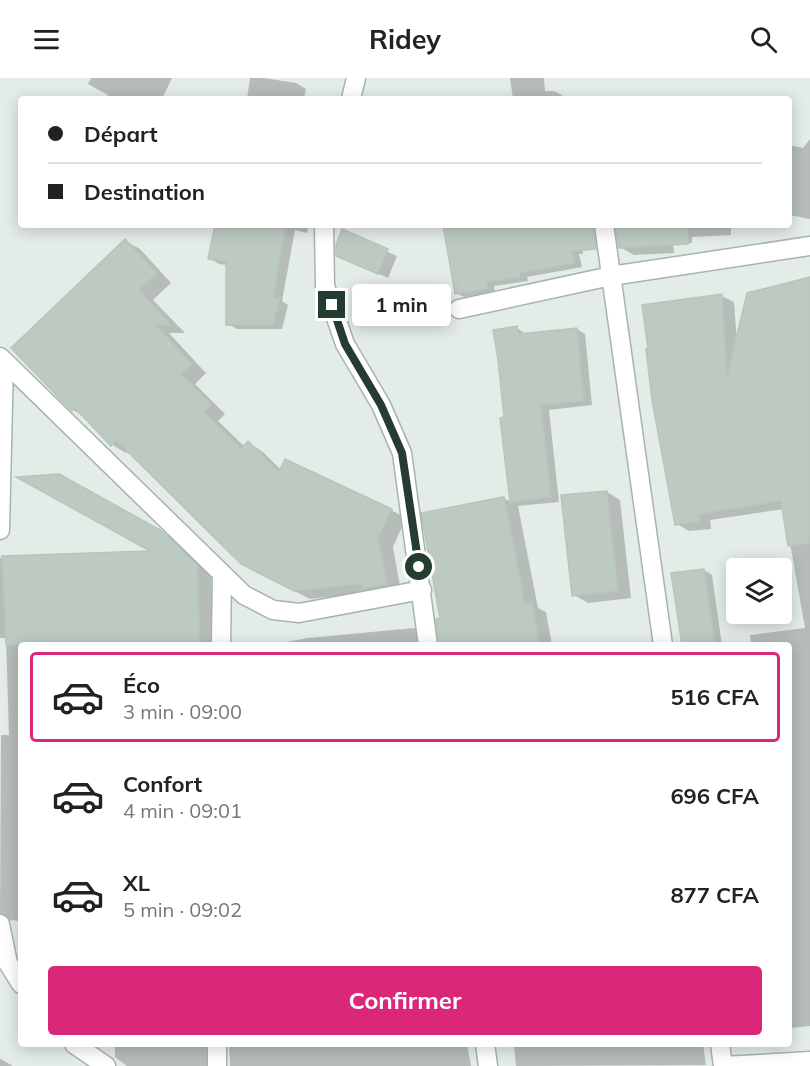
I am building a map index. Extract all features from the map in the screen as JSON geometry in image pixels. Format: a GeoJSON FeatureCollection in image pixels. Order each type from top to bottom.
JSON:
{"type":"FeatureCollection","features":[{"type":"Feature","properties":{"kind":"street"},"geometry":{"type":"LineString","coordinates":[[352,96],[356,78]]}},
{"type":"Feature","properties":{"kind":"street"},"geometry":{"type":"LineString","coordinates":[[324,228],[325,286],[345,344],[381,405],[402,453],[428,642]]}},
{"type":"Feature","properties":{"kind":"street"},"geometry":{"type":"LineString","coordinates":[[604,228],[663,642]]}},
{"type":"Feature","properties":{"kind":"street"},"geometry":{"type":"LineString","coordinates":[[459,309],[611,276],[810,246]]}},
{"type":"Feature","properties":{"kind":"street"},"geometry":{"type":"LineString","coordinates":[[2,359],[244,595],[273,610],[299,613],[422,590]]}},
{"type":"Feature","properties":{"kind":"street"},"geometry":{"type":"LineString","coordinates":[[0,530],[2,359]]}},
{"type":"Feature","properties":{"kind":"street"},"geometry":{"type":"LineString","coordinates":[[221,642],[222,574]]}},
{"type":"Feature","properties":{"kind":"street"},"geometry":{"type":"LineString","coordinates":[[0,924],[9,963],[18,979]]}},
{"type":"Feature","properties":{"kind":"street"},"geometry":{"type":"LineString","coordinates":[[78,1047],[106,1066]]}},
{"type":"Feature","properties":{"kind":"street"},"geometry":{"type":"LineString","coordinates":[[217,1047],[217,1066]]}},
{"type":"Feature","properties":{"kind":"street"},"geometry":{"type":"LineString","coordinates":[[485,1047],[488,1066]]}},
{"type":"Feature","properties":{"kind":"street"},"geometry":{"type":"LineString","coordinates":[[720,1047],[723,1066],[810,1061]]}},
{"type":"Feature","properties":{"kind":"building"},"geometry":{"type":"Polygon","coordinates":[[[214,228],[285,228],[273,298],[280,298],[273,325],[226,325],[226,262],[208,259],[214,228]]]}},
{"type":"Feature","properties":{"kind":"building"},"geometry":{"type":"Polygon","coordinates":[[[444,228],[593,228],[596,249],[572,251],[575,263],[520,273],[520,277],[486,282],[488,289],[455,294],[444,228]]]}},
{"type":"Feature","properties":{"kind":"building"},"geometry":{"type":"Polygon","coordinates":[[[616,228],[688,228],[688,244],[619,248],[616,228]]]}},
{"type":"Feature","properties":{"kind":"building"},"geometry":{"type":"Polygon","coordinates":[[[342,229],[388,249],[378,274],[336,256],[336,245],[342,229]]]}},
{"type":"Feature","properties":{"kind":"building"},"geometry":{"type":"Polygon","coordinates":[[[125,239],[157,273],[139,290],[172,325],[156,325],[192,364],[181,374],[211,404],[204,412],[241,449],[248,441],[279,472],[285,459],[392,509],[378,538],[387,584],[362,589],[362,584],[294,591],[241,564],[116,440],[111,446],[75,408],[72,411],[11,348],[125,239]]]}},
{"type":"Feature","properties":{"kind":"building"},"geometry":{"type":"Polygon","coordinates":[[[810,277],[810,543],[788,546],[781,501],[699,514],[700,522],[675,525],[652,400],[642,305],[722,294],[727,377],[747,293],[810,277]]]}},
{"type":"Feature","properties":{"kind":"building"},"geometry":{"type":"Polygon","coordinates":[[[517,326],[518,334],[577,328],[584,401],[541,405],[551,497],[510,502],[500,418],[504,417],[493,330],[517,326]]]}},
{"type":"Feature","properties":{"kind":"building"},"geometry":{"type":"Polygon","coordinates":[[[59,474],[162,531],[197,565],[200,642],[18,642],[18,645],[6,645],[2,556],[150,551],[16,477],[59,474]]]}},
{"type":"Feature","properties":{"kind":"building"},"geometry":{"type":"Polygon","coordinates":[[[607,491],[618,591],[572,596],[561,495],[607,491]]]}},
{"type":"Feature","properties":{"kind":"building"},"geometry":{"type":"Polygon","coordinates":[[[504,497],[525,604],[532,602],[539,642],[439,642],[436,619],[440,618],[421,513],[504,497]]]}},
{"type":"Feature","properties":{"kind":"building"},"geometry":{"type":"Polygon","coordinates":[[[704,569],[715,642],[682,642],[671,573],[704,569]]]}},
{"type":"Feature","properties":{"kind":"route"},"geometry":{"type":"LineString","coordinates":[[332,305],[345,344],[381,405],[402,453],[419,567]]}}]}
